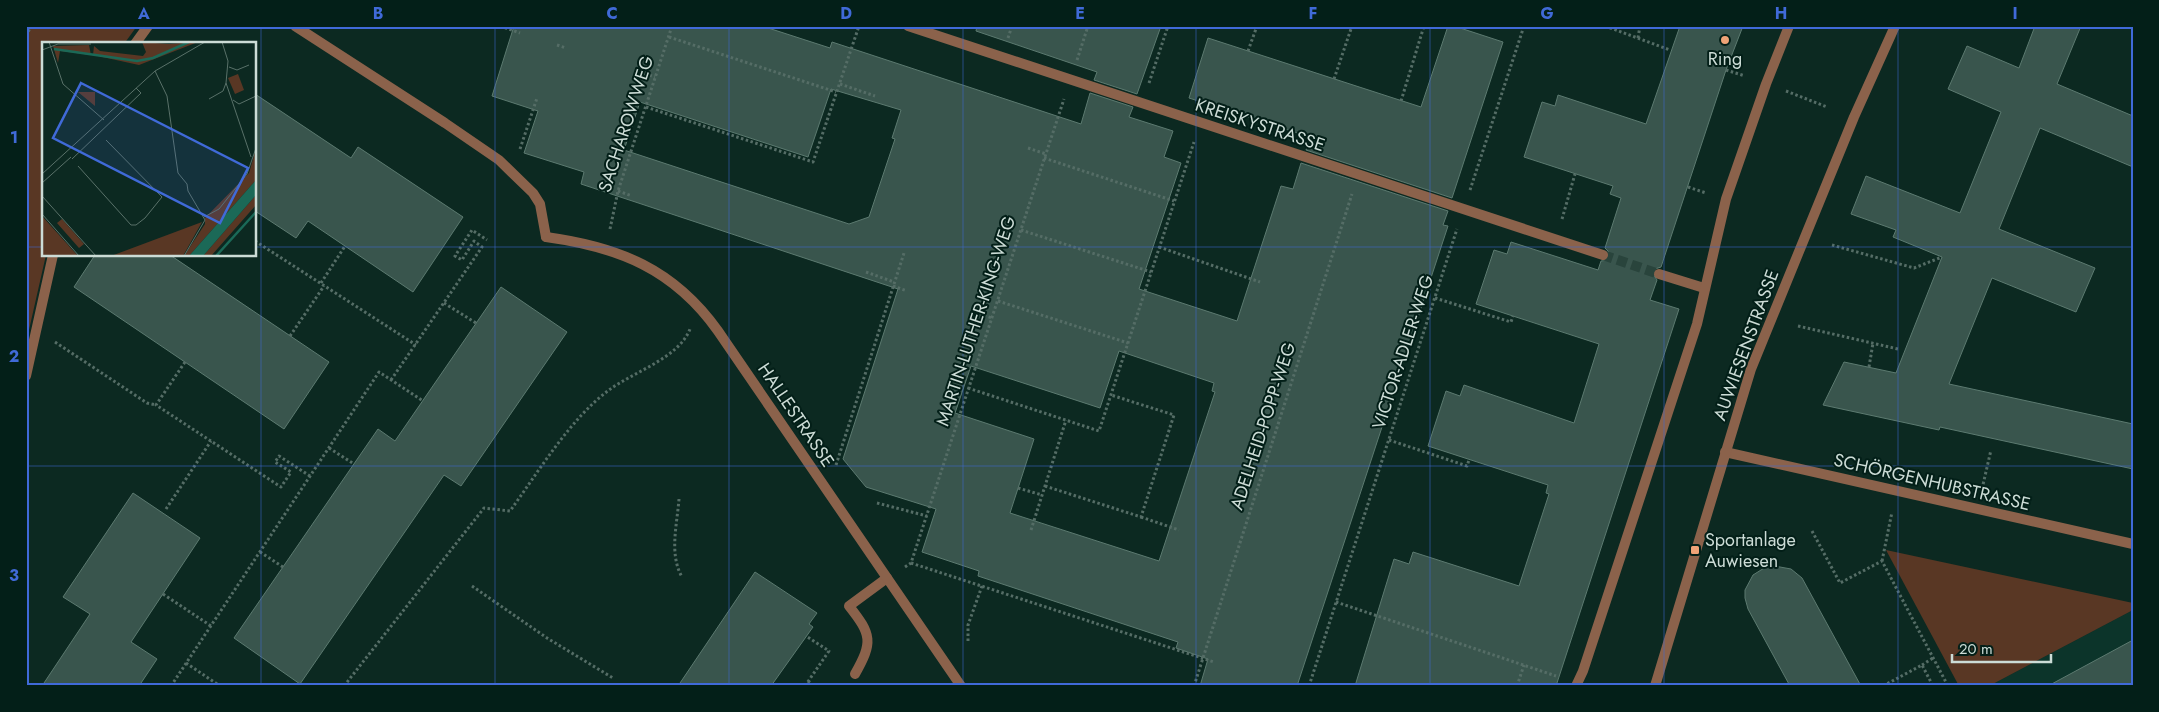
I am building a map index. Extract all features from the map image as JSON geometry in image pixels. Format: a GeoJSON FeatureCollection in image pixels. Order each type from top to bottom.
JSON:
{"type":"FeatureCollection","features":[{"type":"Feature","properties":{"kind":"street"},"geometry":{"type":"LineString","coordinates":[[136,42],[148,26]]}},
{"type":"Feature","properties":{"kind":"street"},"geometry":{"type":"LineString","coordinates":[[295,26],[467,137],[509,170]]}},
{"type":"Feature","properties":{"kind":"street","name":"KREISKYSTRASSE"},"geometry":{"type":"LineString","coordinates":[[908,26],[1603,255]]}},
{"type":"Feature","properties":{"kind":"street"},"geometry":{"type":"LineString","coordinates":[[1576,684],[1583,671],[1697,324],[1726,199],[1766,84],[1789,26]]}},
{"type":"Feature","properties":{"kind":"street","name":"AUWIESENSTRASSE"},"geometry":{"type":"LineString","coordinates":[[1655,686],[1751,368],[1854,117],[1895,26]]}},
{"type":"Feature","properties":{"kind":"street","name":"HALLESTRASSE"},"geometry":{"type":"LineString","coordinates":[[509,170],[532,192],[540,204],[546,237],[596,246],[627,257],[663,275],[689,294],[718,331],[961,686]]}},
{"type":"Feature","properties":{"kind":"street"},"geometry":{"type":"LineString","coordinates":[[26,376],[53,256]]}},
{"type":"Feature","properties":{"kind":"street"},"geometry":{"type":"LineString","coordinates":[[1659,274],[1704,288]]}},
{"type":"Feature","properties":{"kind":"street","name":"SCHÖRGENHUBSTRASSE"},"geometry":{"type":"LineString","coordinates":[[1725,452],[2133,544]]}},
{"type":"Feature","properties":{"kind":"street"},"geometry":{"type":"LineString","coordinates":[[855,674],[868,651],[868,634],[861,621],[849,606],[887,578]]}},
{"type":"Feature","properties":{"kind":"path"},"geometry":{"type":"LineString","coordinates":[[26,36],[31,26]]}},
{"type":"Feature","properties":{"kind":"path"},"geometry":{"type":"LineString","coordinates":[[500,26],[520,33]]}},
{"type":"Feature","properties":{"kind":"path","name":"SACHAROWWEG"},"geometry":{"type":"LineString","coordinates":[[609,231],[618,191],[672,26]]}},
{"type":"Feature","properties":{"kind":"path"},"geometry":{"type":"LineString","coordinates":[[646,107],[813,162],[859,26]]}},
{"type":"Feature","properties":{"kind":"path","name":"MARTIN-LUTHER-KING-WEG"},"geometry":{"type":"LineString","coordinates":[[911,563],[1088,26]]}},
{"type":"Feature","properties":{"kind":"path"},"geometry":{"type":"LineString","coordinates":[[1142,104],[1168,26]]}},
{"type":"Feature","properties":{"kind":"path"},"geometry":{"type":"LineString","coordinates":[[1248,51],[1257,26]]}},
{"type":"Feature","properties":{"kind":"path"},"geometry":{"type":"LineString","coordinates":[[1334,79],[1352,26]]}},
{"type":"Feature","properties":{"kind":"path"},"geometry":{"type":"LineString","coordinates":[[1401,101],[1424,26]]}},
{"type":"Feature","properties":{"kind":"path","name":"VICTOR-ADLER-WEG"},"geometry":{"type":"LineString","coordinates":[[1309,686],[1524,26]]}},
{"type":"Feature","properties":{"kind":"path"},"geometry":{"type":"LineString","coordinates":[[1605,26],[1670,50]]}},
{"type":"Feature","properties":{"kind":"path"},"geometry":{"type":"LineString","coordinates":[[1638,38],[1640,26]]}},
{"type":"Feature","properties":{"kind":"path"},"geometry":{"type":"LineString","coordinates":[[669,37],[836,92]]}},
{"type":"Feature","properties":{"kind":"path"},"geometry":{"type":"LineString","coordinates":[[557,45],[566,48]]}},
{"type":"Feature","properties":{"kind":"path"},"geometry":{"type":"LineString","coordinates":[[640,72],[655,77]]}},
{"type":"Feature","properties":{"kind":"path"},"geometry":{"type":"LineString","coordinates":[[840,84],[875,96]]}},
{"type":"Feature","properties":{"kind":"path"},"geometry":{"type":"LineString","coordinates":[[509,170],[517,159],[537,98]]}},
{"type":"Feature","properties":{"kind":"path"},"geometry":{"type":"LineString","coordinates":[[968,388],[1099,431],[1200,122]]}},
{"type":"Feature","properties":{"kind":"path"},"geometry":{"type":"LineString","coordinates":[[1028,148],[1046,154]]}},
{"type":"Feature","properties":{"kind":"path"},"geometry":{"type":"LineString","coordinates":[[1044,158],[1174,201]]}},
{"type":"Feature","properties":{"kind":"path","name":"ADELHEID-POPP-WEG"},"geometry":{"type":"LineString","coordinates":[[1194,686],[1358,174]]}},
{"type":"Feature","properties":{"kind":"path"},"geometry":{"type":"LineString","coordinates":[[1555,239],[1575,174]]}},
{"type":"Feature","properties":{"kind":"path"},"geometry":{"type":"LineString","coordinates":[[618,191],[632,196]]}},
{"type":"Feature","properties":{"kind":"path"},"geometry":{"type":"LineString","coordinates":[[391,380],[482,247],[474,241],[462,260],[455,256],[472,230],[487,240]]}},
{"type":"Feature","properties":{"kind":"path"},"geometry":{"type":"LineString","coordinates":[[1021,230],[1151,272]]}},
{"type":"Feature","properties":{"kind":"path"},"geometry":{"type":"LineString","coordinates":[[256,243],[416,345]]}},
{"type":"Feature","properties":{"kind":"path"},"geometry":{"type":"LineString","coordinates":[[1832,245],[1914,268],[1942,258]]}},
{"type":"Feature","properties":{"kind":"path"},"geometry":{"type":"LineString","coordinates":[[290,336],[345,246]]}},
{"type":"Feature","properties":{"kind":"path"},"geometry":{"type":"LineString","coordinates":[[1159,247],[1260,282]]}},
{"type":"Feature","properties":{"kind":"path"},"geometry":{"type":"LineString","coordinates":[[835,467],[904,253]]}},
{"type":"Feature","properties":{"kind":"path"},"geometry":{"type":"LineString","coordinates":[[866,272],[907,291]]}},
{"type":"Feature","properties":{"kind":"path"},"geometry":{"type":"LineString","coordinates":[[1435,298],[1511,322],[1513,316]]}},
{"type":"Feature","properties":{"kind":"path"},"geometry":{"type":"LineString","coordinates":[[998,301],[1128,343]]}},
{"type":"Feature","properties":{"kind":"path"},"geometry":{"type":"LineString","coordinates":[[444,303],[476,323]]}},
{"type":"Feature","properties":{"kind":"path"},"geometry":{"type":"LineString","coordinates":[[979,314],[992,318]]}},
{"type":"Feature","properties":{"kind":"path"},"geometry":{"type":"LineString","coordinates":[[344,686],[484,508],[510,510],[575,423],[592,404],[636,372],[682,345],[691,326]]}},
{"type":"Feature","properties":{"kind":"path"},"geometry":{"type":"LineString","coordinates":[[1798,326],[1898,349]]}},
{"type":"Feature","properties":{"kind":"path"},"geometry":{"type":"LineString","coordinates":[[36,329],[147,403],[156,405],[280,487],[290,472],[275,462],[279,456],[310,476]]}},
{"type":"Feature","properties":{"kind":"path"},"geometry":{"type":"LineString","coordinates":[[1869,367],[1872,343]]}},
{"type":"Feature","properties":{"kind":"path"},"geometry":{"type":"LineString","coordinates":[[156,405],[185,362]]}},
{"type":"Feature","properties":{"kind":"path"},"geometry":{"type":"LineString","coordinates":[[171,686],[379,372],[423,401]]}},
{"type":"Feature","properties":{"kind":"path"},"geometry":{"type":"LineString","coordinates":[[1111,395],[1174,415],[1141,517]]}},
{"type":"Feature","properties":{"kind":"path"},"geometry":{"type":"LineString","coordinates":[[1031,530],[1066,420]]}},
{"type":"Feature","properties":{"kind":"path"},"geometry":{"type":"LineString","coordinates":[[1388,440],[1468,466],[1469,460]]}},
{"type":"Feature","properties":{"kind":"path"},"geometry":{"type":"LineString","coordinates":[[166,509],[211,441]]}},
{"type":"Feature","properties":{"kind":"path"},"geometry":{"type":"LineString","coordinates":[[329,448],[354,464]]}},
{"type":"Feature","properties":{"kind":"path"},"geometry":{"type":"LineString","coordinates":[[1978,509],[1991,450]]}},
{"type":"Feature","properties":{"kind":"path"},"geometry":{"type":"LineString","coordinates":[[1045,486],[1179,530]]}},
{"type":"Feature","properties":{"kind":"path"},"geometry":{"type":"LineString","coordinates":[[1018,488],[1042,495]]}},
{"type":"Feature","properties":{"kind":"path"},"geometry":{"type":"LineString","coordinates":[[1897,491],[1882,561],[1948,686]]}},
{"type":"Feature","properties":{"kind":"path"},"geometry":{"type":"LineString","coordinates":[[679,499],[674,553],[677,568],[682,577]]}},
{"type":"Feature","properties":{"kind":"path"},"geometry":{"type":"LineString","coordinates":[[877,502],[926,516]]}},
{"type":"Feature","properties":{"kind":"path"},"geometry":{"type":"LineString","coordinates":[[1812,531],[1840,583],[1882,561]]}},
{"type":"Feature","properties":{"kind":"path"},"geometry":{"type":"LineString","coordinates":[[260,552],[283,566]]}},
{"type":"Feature","properties":{"kind":"path"},"geometry":{"type":"LineString","coordinates":[[904,568],[911,563],[1214,662]]}},
{"type":"Feature","properties":{"kind":"path"},"geometry":{"type":"LineString","coordinates":[[472,586],[548,638],[613,678]]}},
{"type":"Feature","properties":{"kind":"path"},"geometry":{"type":"LineString","coordinates":[[968,641],[968,625],[982,586]]}},
{"type":"Feature","properties":{"kind":"path"},"geometry":{"type":"LineString","coordinates":[[163,594],[211,626]]}},
{"type":"Feature","properties":{"kind":"path"},"geometry":{"type":"LineString","coordinates":[[1336,602],[1576,684]]}},
{"type":"Feature","properties":{"kind":"path"},"geometry":{"type":"LineString","coordinates":[[805,686],[829,651],[806,636]]}},
{"type":"Feature","properties":{"kind":"path"},"geometry":{"type":"LineString","coordinates":[[1883,686],[1933,658]]}},
{"type":"Feature","properties":{"kind":"path"},"geometry":{"type":"LineString","coordinates":[[186,663],[220,686]]}},
{"type":"Feature","properties":{"kind":"path"},"geometry":{"type":"LineString","coordinates":[[1517,686],[1524,665]]}},
{"type":"Feature","properties":{"kind":"path"},"geometry":{"type":"LineString","coordinates":[[1922,665],[1933,686]]}},
{"type":"Feature","properties":{"kind":"path"},"geometry":{"type":"LineString","coordinates":[[808,681],[814,686]]}},
{"type":"Feature","properties":{"kind":"shaded area"},"geometry":{"type":"Polygon","coordinates":[[[26,26],[137,26],[125,42],[42,42],[42,256],[46,256],[26,343],[26,26]]]}},
{"type":"Feature","properties":{"kind":"shaded area"},"geometry":{"type":"Polygon","coordinates":[[[1886,550],[2133,603],[2133,610],[1989,686],[1959,686],[1886,550]]]}},
{"type":"Feature","properties":{"kind":"shaded area"},"geometry":{"type":"Polygon","coordinates":[[[2133,610],[2133,686],[1989,686],[2133,610]]]}},
{"type":"Feature","properties":{"kind":"building"},"geometry":{"type":"Polygon","coordinates":[[[514,26],[762,26],[830,48],[832,42],[1081,124],[1090,93],[1133,107],[1129,117],[1173,131],[1164,157],[1181,163],[1139,289],[1237,321],[1281,186],[1293,189],[1301,163],[1448,211],[1443,225],[1448,226],[1297,686],[1200,686],[1208,659],[1176,648],[1178,642],[978,576],[979,571],[922,552],[936,509],[866,487],[843,459],[898,289],[581,184],[584,172],[524,153],[538,111],[492,96],[514,26]],[[831,89],[808,157],[640,102],[624,150],[849,224],[869,217],[895,139],[892,138],[901,110],[831,89]],[[1119,351],[1100,408],[971,366],[955,413],[1034,439],[1010,513],[1159,561],[1215,392],[1212,391],[1214,383],[1119,351]]]}},
{"type":"Feature","properties":{"kind":"building"},"geometry":{"type":"Polygon","coordinates":[[[977,26],[1161,26],[1137,94],[1094,80],[1097,72],[976,31],[977,26]]]}},
{"type":"Feature","properties":{"kind":"building"},"geometry":{"type":"Polygon","coordinates":[[[1448,26],[1454,26],[1503,42],[1452,198],[1306,150],[1310,137],[1189,98],[1208,38],[1421,107],[1448,26]]]}},
{"type":"Feature","properties":{"kind":"building"},"geometry":{"type":"Polygon","coordinates":[[[1680,26],[1743,26],[1726,70],[1661,267],[1652,272],[1657,280],[1650,300],[1679,309],[1556,686],[1355,686],[1394,559],[1409,564],[1413,552],[1519,586],[1549,494],[1546,493],[1548,485],[1428,446],[1446,391],[1460,396],[1464,385],[1574,423],[1599,344],[1476,304],[1494,250],[1507,254],[1511,242],[1598,270],[1601,261],[1608,260],[1610,253],[1605,248],[1621,198],[1610,194],[1613,186],[1524,157],[1542,102],[1555,106],[1558,95],[1646,124],[1680,26]]]}},
{"type":"Feature","properties":{"kind":"building"},"geometry":{"type":"Polygon","coordinates":[[[2035,26],[2081,26],[2057,84],[2133,116],[2133,167],[2040,128],[1999,229],[2095,268],[2076,312],[1992,278],[1949,384],[2133,424],[2133,469],[1940,427],[1939,430],[1823,405],[1844,362],[1896,373],[1942,257],[1893,237],[1896,230],[1851,214],[1866,176],[1960,213],[2001,112],[1948,89],[1967,46],[2019,68],[2035,26]]]}},
{"type":"Feature","properties":{"kind":"building"},"geometry":{"type":"Polygon","coordinates":[[[256,95],[351,158],[358,147],[463,217],[413,292],[308,221],[296,238],[256,212],[256,95]]]}},
{"type":"Feature","properties":{"kind":"building"},"geometry":{"type":"Polygon","coordinates":[[[94,256],[171,256],[329,362],[284,429],[74,287],[94,256]]]}},
{"type":"Feature","properties":{"kind":"building"},"geometry":{"type":"Polygon","coordinates":[[[501,287],[567,332],[461,486],[444,475],[300,684],[234,638],[378,429],[395,441],[501,287]]]}},
{"type":"Feature","properties":{"kind":"building"},"geometry":{"type":"Polygon","coordinates":[[[133,493],[200,538],[131,642],[157,659],[139,686],[42,686],[90,614],[63,597],[133,493]]]}},
{"type":"Feature","properties":{"kind":"building"},"geometry":{"type":"Polygon","coordinates":[[[1769,565],[1791,569],[1802,578],[1861,686],[1790,686],[1748,609],[1745,598],[1745,590],[1753,575],[1769,565]]]}},
{"type":"Feature","properties":{"kind":"building"},"geometry":{"type":"Polygon","coordinates":[[[755,572],[817,613],[809,624],[813,627],[771,686],[678,686],[755,572]]]}},
{"type":"Feature","properties":{"kind":"building"},"geometry":{"type":"Polygon","coordinates":[[[2133,640],[2133,686],[2048,686],[2133,640]]]}},
{"type":"Feature","properties":{"kind":"tunnel"},"geometry":{"type":"LineString","coordinates":[[1603,255],[1659,274]]}},
{"type":"Feature","properties":{"kind":"place","name":"Ring"},"geometry":{"type":"Point","coordinates":[1725,40]}},
{"type":"Feature","properties":{"kind":"place","name":"Sportanlage Auwiesen"},"geometry":{"type":"Point","coordinates":[1695,550]}}]}
